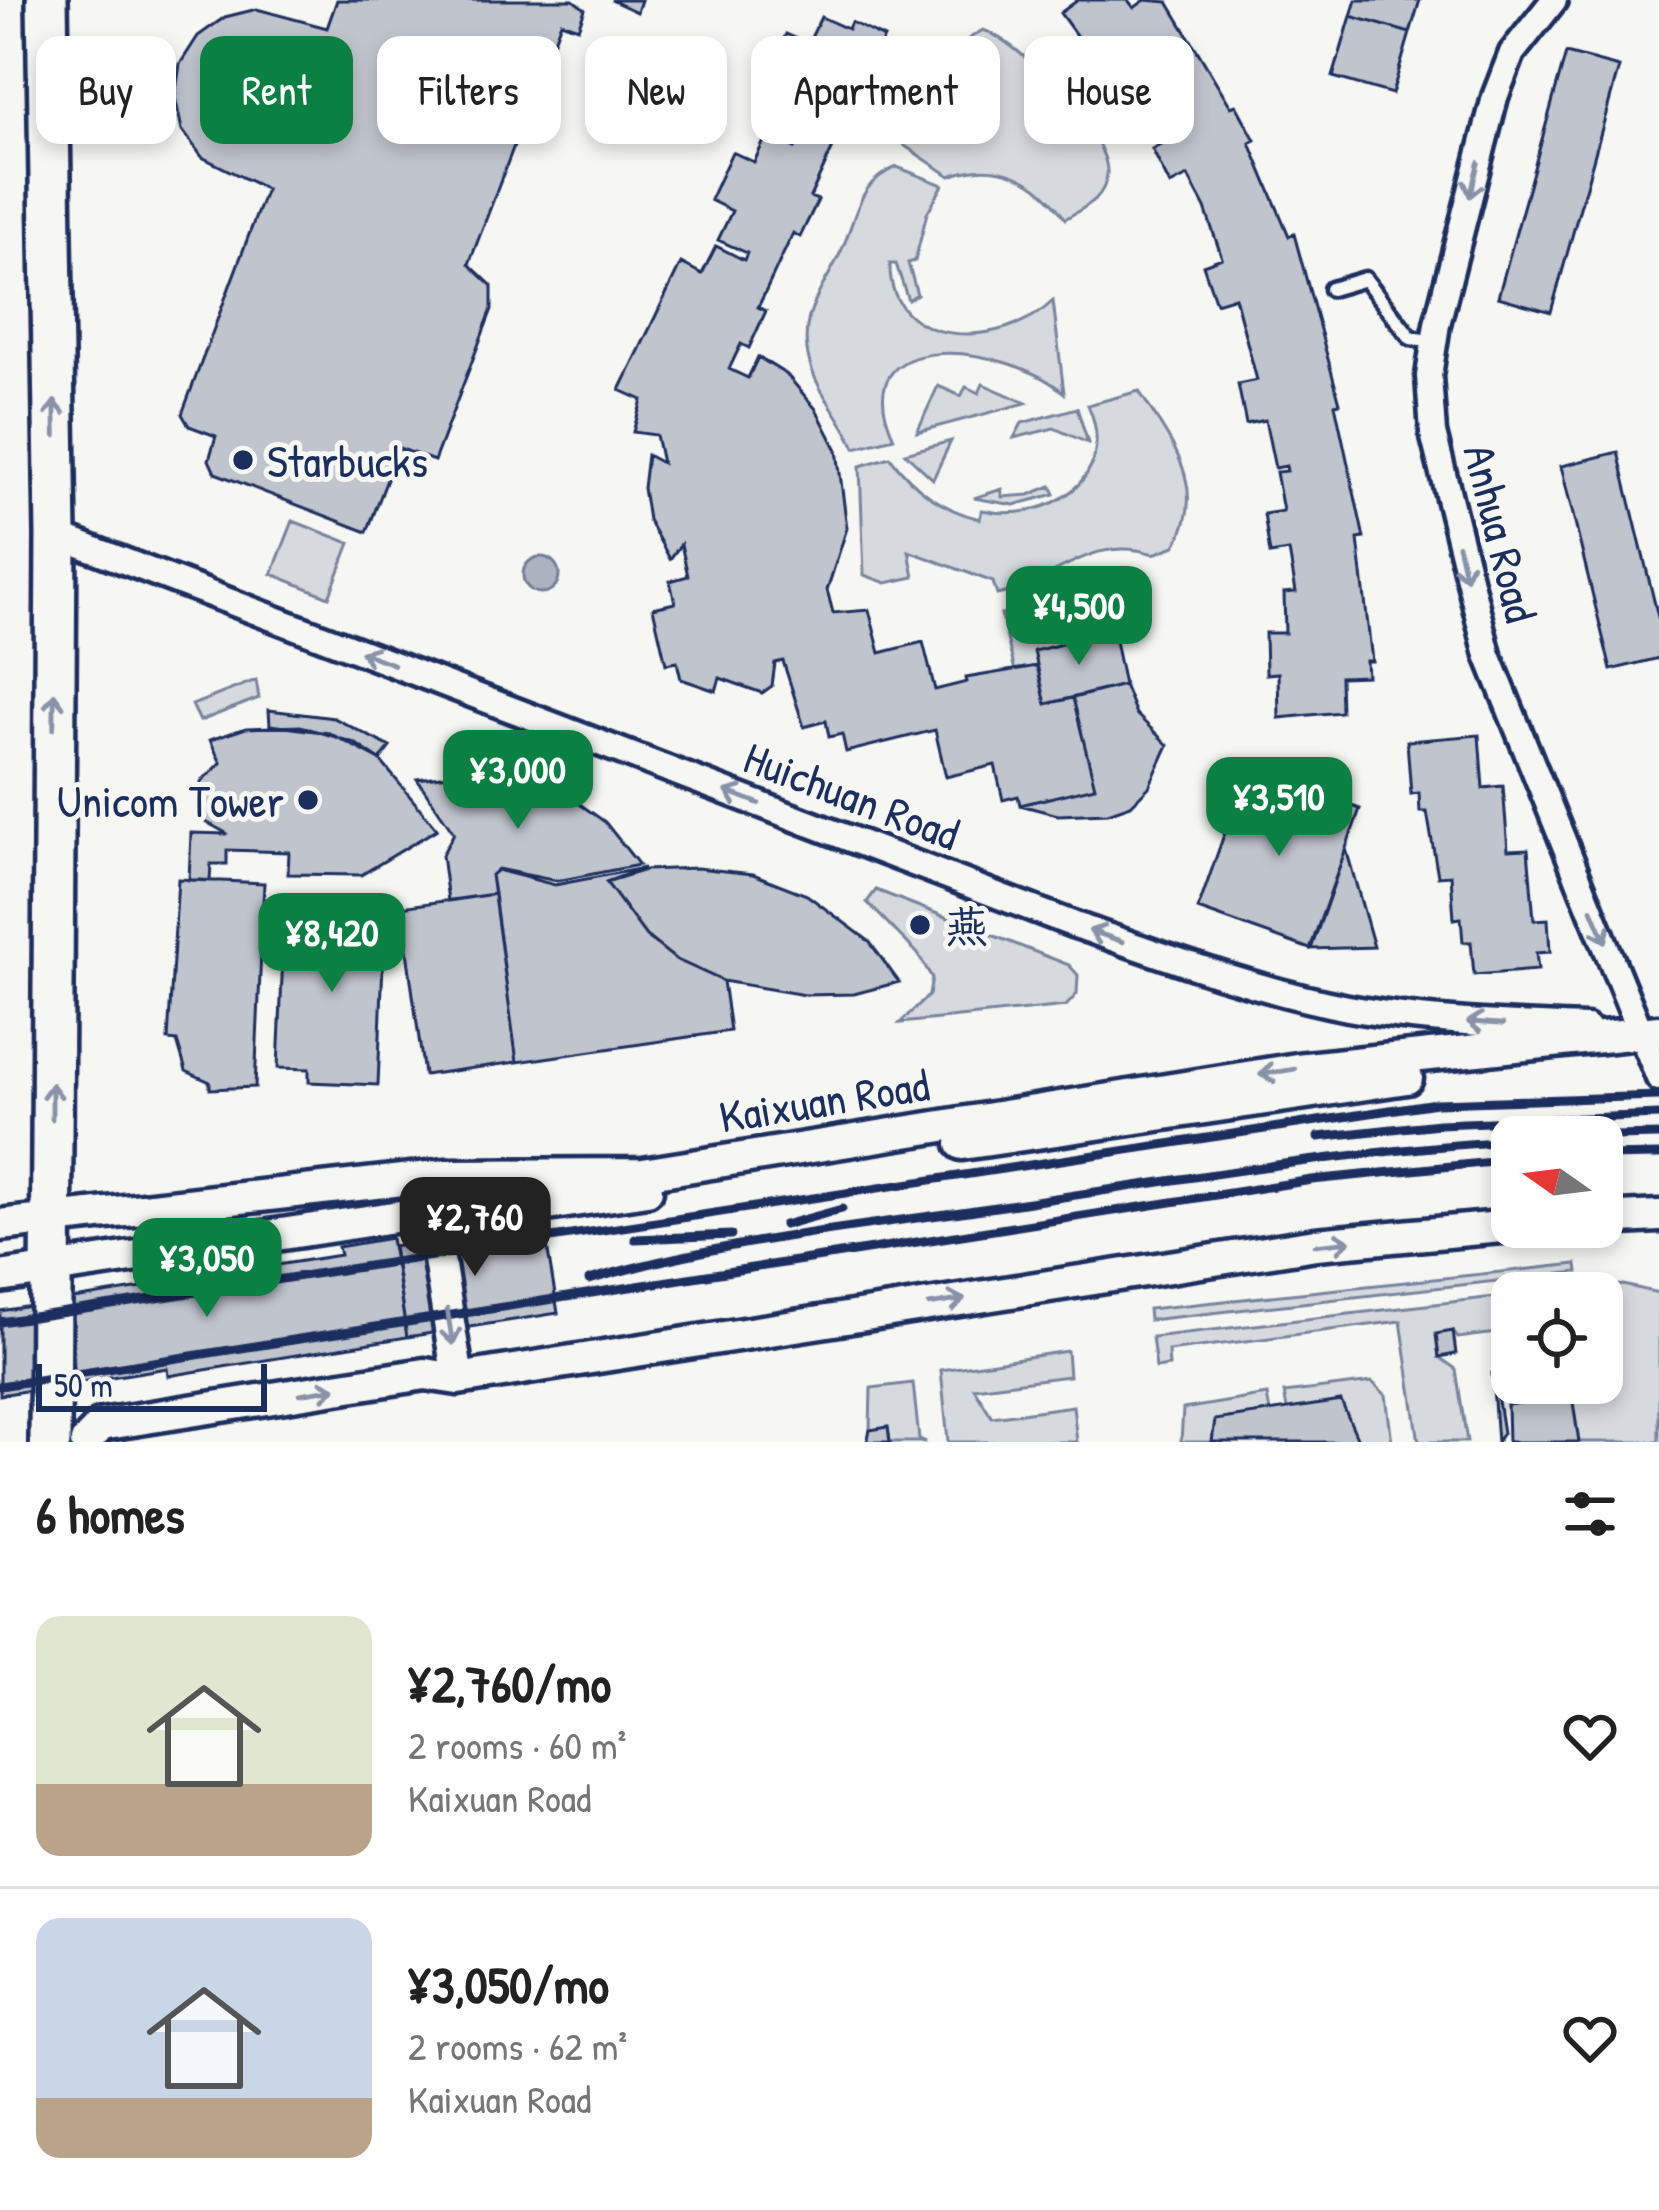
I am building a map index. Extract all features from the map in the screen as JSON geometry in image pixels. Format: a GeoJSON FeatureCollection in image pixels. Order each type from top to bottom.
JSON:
{"type":"FeatureCollection","features":[{"type":"Feature","properties":{"kind":"main road"},"geometry":{"type":"LineString","coordinates":[[47,0],[56,536],[50,1442]]}},
{"type":"Feature","properties":{"kind":"street","name":"Anhua Road"},"geometry":{"type":"LineString","coordinates":[[1554,0],[1512,53],[1495,97],[1434,342],[1429,376],[1433,433],[1488,655],[1653,1047]]}},
{"type":"Feature","properties":{"kind":"street","name":"Huichuan Road"},"geometry":{"type":"LineString","coordinates":[[56,536],[1075,925],[1240,981],[1349,1008],[1653,1047]]}},
{"type":"Feature","properties":{"kind":"street","name":"Kaixuan Road"},"geometry":{"type":"LineString","coordinates":[[0,1225],[447,1175],[643,1174],[1297,1069],[1653,1047]]}},
{"type":"Feature","properties":{"kind":"street"},"geometry":{"type":"LineString","coordinates":[[0,1277],[413,1214],[434,1222],[1420,1076],[1653,1047]]}},
{"type":"Feature","properties":{"kind":"street"},"geometry":{"type":"LineString","coordinates":[[1623,1218],[1659,1216]]}},
{"type":"Feature","properties":{"kind":"street"},"geometry":{"type":"LineString","coordinates":[[434,1222],[458,1379]]}},
{"type":"Feature","properties":{"kind":"street"},"geometry":{"type":"LineString","coordinates":[[86,1442],[101,1425],[425,1374],[458,1379],[1316,1244],[1491,1228]]}},
{"type":"Feature","properties":{"kind":"lane"},"geometry":{"type":"LineString","coordinates":[[1331,289],[1365,279],[1411,338],[1434,342]]}},
{"type":"Feature","properties":{"kind":"shaded area"},"geometry":{"type":"Polygon","coordinates":[[[1000,39],[1024,57],[1024,144],[1098,144],[1107,174],[1093,201],[1065,219],[1043,192],[1015,175],[984,169],[950,176],[905,146],[1000,144],[1000,39]]]}},
{"type":"Feature","properties":{"kind":"shaded area"},"geometry":{"type":"Polygon","coordinates":[[[897,167],[943,185],[927,213],[915,261],[908,263],[917,294],[908,300],[896,264],[890,264],[894,293],[908,313],[928,327],[979,333],[1007,328],[1053,301],[1064,393],[1039,376],[972,355],[938,354],[910,360],[890,375],[884,401],[894,438],[855,448],[815,378],[806,332],[814,303],[861,200],[874,181],[897,167]]]}},
{"type":"Feature","properties":{"kind":"shaded area"},"geometry":{"type":"Polygon","coordinates":[[[983,384],[1026,403],[917,432],[938,386],[961,396],[966,387],[979,393],[983,384]]]}},
{"type":"Feature","properties":{"kind":"shaded area"},"geometry":{"type":"Polygon","coordinates":[[[1139,391],[1173,446],[1187,484],[1185,524],[1175,546],[1154,554],[1131,549],[1091,554],[997,595],[993,582],[909,551],[914,577],[886,583],[864,575],[860,466],[890,457],[929,496],[980,519],[982,510],[1031,510],[1053,503],[1086,474],[1095,454],[1096,431],[1088,405],[1139,391]]]}},
{"type":"Feature","properties":{"kind":"shaded area"},"geometry":{"type":"Polygon","coordinates":[[[1077,408],[1088,443],[1054,428],[1014,438],[1022,423],[1077,408]]]}},
{"type":"Feature","properties":{"kind":"shaded area"},"geometry":{"type":"Polygon","coordinates":[[[951,441],[933,479],[905,453],[951,441]]]}},
{"type":"Feature","properties":{"kind":"shaded area"},"geometry":{"type":"Polygon","coordinates":[[[1051,486],[1055,494],[1014,505],[974,498],[1002,489],[1002,497],[1029,495],[1051,486]]]}},
{"type":"Feature","properties":{"kind":"shaded area"},"geometry":{"type":"Polygon","coordinates":[[[293,521],[350,543],[329,597],[272,574],[293,521]]]}},
{"type":"Feature","properties":{"kind":"shaded area"},"geometry":{"type":"Polygon","coordinates":[[[541,557],[554,562],[559,575],[554,588],[541,593],[528,588],[523,575],[528,562],[541,557]]]}},
{"type":"Feature","properties":{"kind":"shaded area"},"geometry":{"type":"Polygon","coordinates":[[[1039,604],[1054,614],[1063,644],[1035,651],[1037,666],[1015,671],[1001,614],[1039,604]]]}},
{"type":"Feature","properties":{"kind":"shaded area"},"geometry":{"type":"Polygon","coordinates":[[[256,680],[259,698],[200,721],[192,705],[256,680]]]}},
{"type":"Feature","properties":{"kind":"shaded area"},"geometry":{"type":"Polygon","coordinates":[[[876,890],[1069,965],[1078,975],[1077,994],[1066,1006],[900,1023],[929,995],[932,978],[918,954],[867,902],[876,890]]]}},
{"type":"Feature","properties":{"kind":"shaded area"},"geometry":{"type":"Polygon","coordinates":[[[1577,1264],[1578,1272],[1501,1272],[1577,1264]]]}},
{"type":"Feature","properties":{"kind":"shaded area"},"geometry":{"type":"Polygon","coordinates":[[[1491,1273],[1491,1282],[1149,1320],[1148,1309],[1491,1273]]]}},
{"type":"Feature","properties":{"kind":"shaded area"},"geometry":{"type":"Polygon","coordinates":[[[1623,1285],[1659,1293],[1659,1442],[1579,1442],[1573,1404],[1623,1404],[1623,1285]]]}},
{"type":"Feature","properties":{"kind":"shaded area"},"geometry":{"type":"Polygon","coordinates":[[[1491,1297],[1491,1334],[1436,1335],[1439,1357],[1456,1369],[1467,1442],[1419,1442],[1401,1321],[1168,1351],[1169,1366],[1156,1368],[1152,1337],[1491,1297]]]}},
{"type":"Feature","properties":{"kind":"shaded area"},"geometry":{"type":"Polygon","coordinates":[[[1067,1351],[1069,1376],[974,1388],[992,1417],[1073,1406],[1077,1442],[948,1442],[941,1370],[1067,1351]]]}},
{"type":"Feature","properties":{"kind":"shaded area"},"geometry":{"type":"Polygon","coordinates":[[[1372,1382],[1386,1395],[1392,1442],[1359,1442],[1287,1409],[1284,1393],[1372,1382]]]}},
{"type":"Feature","properties":{"kind":"shaded area"},"geometry":{"type":"Polygon","coordinates":[[[913,1383],[919,1439],[926,1442],[890,1442],[888,1428],[870,1430],[871,1388],[913,1383]]]}},
{"type":"Feature","properties":{"kind":"shaded area"},"geometry":{"type":"Polygon","coordinates":[[[1267,1395],[1270,1412],[1215,1420],[1212,1442],[1181,1442],[1183,1409],[1267,1395]]]}},
{"type":"Feature","properties":{"kind":"building"},"geometry":{"type":"Polygon","coordinates":[[[337,0],[573,0],[585,9],[578,28],[561,22],[556,36],[377,36],[377,144],[515,144],[469,264],[492,286],[492,309],[434,461],[399,448],[367,532],[215,473],[209,460],[216,436],[189,426],[182,414],[266,189],[202,157],[182,130],[176,102],[180,64],[198,36],[225,17],[257,9],[327,28],[337,0]]]}},
{"type":"Feature","properties":{"kind":"building"},"geometry":{"type":"Polygon","coordinates":[[[611,0],[641,0],[637,12],[611,0]]]}},
{"type":"Feature","properties":{"kind":"building"},"geometry":{"type":"Polygon","coordinates":[[[1078,0],[1128,0],[1134,8],[1145,0],[1168,2],[1188,36],[1077,36],[1060,13],[1078,0]]]}},
{"type":"Feature","properties":{"kind":"building"},"geometry":{"type":"Polygon","coordinates":[[[1356,0],[1420,0],[1410,33],[1351,16],[1356,0]]]}},
{"type":"Feature","properties":{"kind":"building"},"geometry":{"type":"Polygon","coordinates":[[[1351,16],[1410,33],[1392,94],[1333,77],[1351,16]]]}},
{"type":"Feature","properties":{"kind":"building"},"geometry":{"type":"Polygon","coordinates":[[[821,17],[848,29],[851,22],[880,36],[812,36],[821,17]]]}},
{"type":"Feature","properties":{"kind":"building"},"geometry":{"type":"Polygon","coordinates":[[[1194,45],[1255,140],[1250,143],[1289,236],[1294,234],[1340,403],[1335,404],[1364,538],[1358,539],[1372,661],[1366,661],[1367,676],[1340,677],[1341,712],[1279,718],[1278,673],[1266,674],[1265,633],[1285,633],[1284,593],[1296,592],[1289,551],[1270,554],[1264,514],[1283,511],[1276,472],[1287,471],[1286,466],[1275,468],[1265,420],[1246,424],[1238,384],[1257,380],[1235,297],[1216,303],[1203,265],[1222,258],[1205,208],[1188,176],[1170,185],[1152,149],[1161,144],[1194,144],[1194,45]]]}},
{"type":"Feature","properties":{"kind":"building"},"geometry":{"type":"Polygon","coordinates":[[[1566,53],[1619,67],[1551,312],[1498,297],[1566,53]]]}},
{"type":"Feature","properties":{"kind":"building"},"geometry":{"type":"Polygon","coordinates":[[[763,144],[795,148],[797,144],[835,144],[810,197],[818,200],[800,237],[793,233],[758,307],[766,311],[749,348],[741,344],[729,369],[748,378],[758,357],[787,375],[816,409],[837,450],[847,528],[827,590],[833,613],[869,610],[880,653],[923,642],[935,690],[967,682],[966,678],[1037,666],[1046,704],[1073,698],[1095,787],[1020,805],[1018,796],[1003,800],[995,765],[946,777],[935,730],[846,752],[842,734],[829,737],[826,721],[804,727],[783,661],[775,663],[772,686],[762,693],[720,678],[716,691],[681,679],[677,662],[666,664],[653,608],[675,603],[670,581],[688,576],[681,544],[670,559],[648,520],[643,488],[647,455],[662,463],[656,435],[633,432],[642,400],[620,390],[681,263],[702,274],[716,246],[744,260],[747,253],[718,240],[732,211],[710,200],[732,152],[754,162],[763,144]]]}},
{"type":"Feature","properties":{"kind":"building"},"geometry":{"type":"Polygon","coordinates":[[[1618,452],[1659,621],[1659,658],[1611,670],[1561,466],[1618,452]]]}},
{"type":"Feature","properties":{"kind":"building"},"geometry":{"type":"Polygon","coordinates":[[[1113,631],[1124,685],[1046,704],[1034,651],[1113,631]]]}},
{"type":"Feature","properties":{"kind":"building"},"geometry":{"type":"Polygon","coordinates":[[[1124,685],[1136,714],[1168,745],[1149,787],[1131,805],[1108,813],[1058,815],[1020,805],[1095,787],[1073,698],[1124,685]]]}},
{"type":"Feature","properties":{"kind":"building"},"geometry":{"type":"Polygon","coordinates":[[[269,710],[334,718],[390,747],[380,760],[329,733],[270,725],[269,710]]]}},
{"type":"Feature","properties":{"kind":"building","name":"Unicom Tower"},"geometry":{"type":"Polygon","coordinates":[[[300,726],[355,743],[380,760],[437,829],[361,875],[288,874],[289,852],[227,850],[227,864],[211,864],[210,881],[189,880],[191,833],[228,834],[206,822],[200,810],[201,782],[221,763],[210,740],[246,728],[300,726]]]}},
{"type":"Feature","properties":{"kind":"building"},"geometry":{"type":"Polygon","coordinates":[[[1479,735],[1483,788],[1503,786],[1508,850],[1528,849],[1534,920],[1548,919],[1550,952],[1536,953],[1538,970],[1474,975],[1471,942],[1463,942],[1461,918],[1454,919],[1451,875],[1438,876],[1427,812],[1420,812],[1419,793],[1411,794],[1407,741],[1479,735]]]}},
{"type":"Feature","properties":{"kind":"building"},"geometry":{"type":"Polygon","coordinates":[[[1247,769],[1360,809],[1310,949],[1198,909],[1247,769]]]}},
{"type":"Feature","properties":{"kind":"building"},"geometry":{"type":"Polygon","coordinates":[[[482,771],[516,774],[563,792],[605,822],[639,865],[557,881],[498,869],[491,875],[494,894],[448,901],[442,855],[454,833],[417,779],[482,771]]]}},
{"type":"Feature","properties":{"kind":"building"},"geometry":{"type":"Polygon","coordinates":[[[1346,849],[1374,947],[1311,949],[1346,849]]]}},
{"type":"Feature","properties":{"kind":"building"},"geometry":{"type":"Polygon","coordinates":[[[644,868],[606,882],[646,936],[675,959],[723,981],[730,1031],[517,1062],[491,875],[497,870],[555,885],[644,868]]]}},
{"type":"Feature","properties":{"kind":"building"},"geometry":{"type":"Polygon","coordinates":[[[697,868],[753,874],[807,895],[869,941],[899,982],[854,994],[805,995],[723,981],[675,959],[646,936],[606,882],[645,870],[697,868]]]}},
{"type":"Feature","properties":{"kind":"building"},"geometry":{"type":"Polygon","coordinates":[[[178,879],[264,883],[255,1087],[210,1089],[210,1082],[186,1071],[177,1041],[168,1040],[178,879]]]}},
{"type":"Feature","properties":{"kind":"building"},"geometry":{"type":"Polygon","coordinates":[[[494,894],[517,1062],[424,1075],[401,907],[494,894]]]}},
{"type":"Feature","properties":{"kind":"building"},"geometry":{"type":"Polygon","coordinates":[[[285,909],[385,913],[378,1085],[309,1082],[309,1069],[278,1068],[285,909]]]}},
{"type":"Feature","properties":{"kind":"building"},"geometry":{"type":"Polygon","coordinates":[[[543,1221],[558,1313],[407,1337],[393,1246],[543,1221]]]}},
{"type":"Feature","properties":{"kind":"building"},"geometry":{"type":"Polygon","coordinates":[[[391,1238],[407,1337],[168,1376],[167,1368],[0,1395],[0,1311],[154,1286],[153,1277],[275,1257],[277,1265],[340,1255],[338,1247],[391,1238]]]}},
{"type":"Feature","properties":{"kind":"building"},"geometry":{"type":"Polygon","coordinates":[[[1453,1331],[1456,1354],[1439,1357],[1436,1334],[1453,1331]]]}},
{"type":"Feature","properties":{"kind":"building"},"geometry":{"type":"Polygon","coordinates":[[[1341,1401],[1359,1442],[1212,1442],[1215,1420],[1341,1401]]]}},
{"type":"Feature","properties":{"kind":"building"},"geometry":{"type":"Polygon","coordinates":[[[1494,1404],[1498,1404],[1503,1433],[1497,1442],[1494,1404]]]}},
{"type":"Feature","properties":{"kind":"building"},"geometry":{"type":"Polygon","coordinates":[[[1573,1404],[1579,1442],[1508,1442],[1507,1405],[1573,1404]]]}},
{"type":"Feature","properties":{"kind":"building"},"geometry":{"type":"Polygon","coordinates":[[[888,1427],[890,1442],[867,1442],[870,1430],[888,1427]]]}},
{"type":"Feature","properties":{"kind":"railway"},"geometry":{"type":"LineString","coordinates":[[0,1322],[1436,1103],[1659,1096]]}},
{"type":"Feature","properties":{"kind":"railway"},"geometry":{"type":"LineString","coordinates":[[1318,1137],[1439,1124],[1659,1115]]}},
{"type":"Feature","properties":{"kind":"railway"},"geometry":{"type":"LineString","coordinates":[[1623,1136],[1659,1135]]}},
{"type":"Feature","properties":{"kind":"railway"},"geometry":{"type":"LineString","coordinates":[[589,1280],[691,1254],[795,1236],[1320,1159],[1491,1143]]}},
{"type":"Feature","properties":{"kind":"railway"},"geometry":{"type":"LineString","coordinates":[[1623,1156],[1659,1155]]}},
{"type":"Feature","properties":{"kind":"railway"},"geometry":{"type":"LineString","coordinates":[[0,1386],[1312,1180],[1491,1162]]}},
{"type":"Feature","properties":{"kind":"railway"},"geometry":{"type":"LineString","coordinates":[[784,1225],[842,1209]]}},
{"type":"Feature","properties":{"kind":"railway"},"geometry":{"type":"LineString","coordinates":[[635,1239],[731,1235]]}},
{"type":"Feature","properties":{"kind":"place","name":"Starbucks"},"geometry":{"type":"Point","coordinates":[243,460]}},
{"type":"Feature","properties":{"kind":"place","name":"Unicom Tower"},"geometry":{"type":"Point","coordinates":[308,800]}},
{"type":"Feature","properties":{"kind":"place","name":"燕"},"geometry":{"type":"Point","coordinates":[920,925]}}]}
